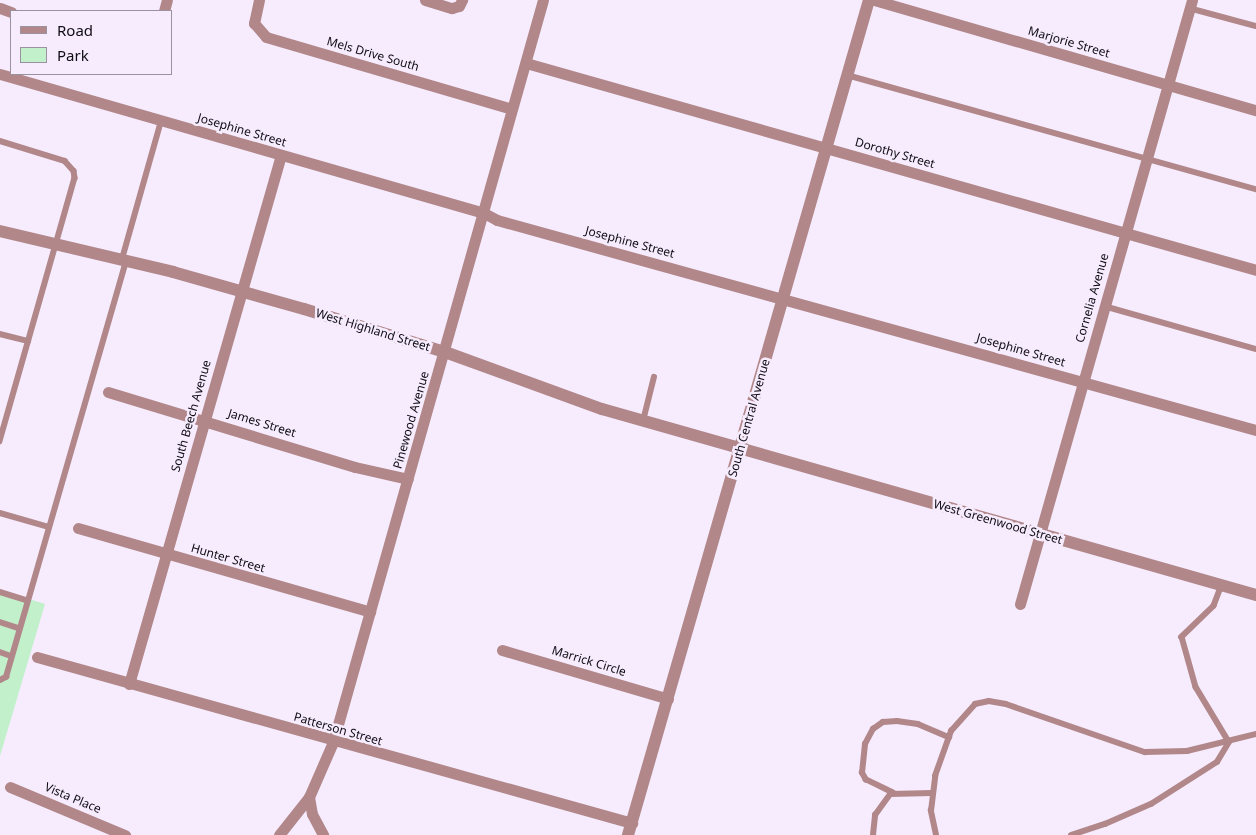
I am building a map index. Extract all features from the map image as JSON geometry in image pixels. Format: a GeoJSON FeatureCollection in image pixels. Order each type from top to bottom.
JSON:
{"type":"FeatureCollection","features":[{"type":"Feature","properties":{"kind":"street","name":"Mels Drive South"},"geometry":{"type":"LineString","coordinates":[[259,0],[254,23],[266,37],[512,109]]}},
{"type":"Feature","properties":{"kind":"street"},"geometry":{"type":"LineString","coordinates":[[426,0],[452,8],[461,3]]}},
{"type":"Feature","properties":{"kind":"street","name":"Pinewood Avenue"},"geometry":{"type":"LineString","coordinates":[[279,835],[309,798],[333,742],[543,0]]}},
{"type":"Feature","properties":{"kind":"street","name":"South Central Avenue"},"geometry":{"type":"LineString","coordinates":[[630,829],[869,0]]}},
{"type":"Feature","properties":{"kind":"street","name":"Marjorie Street"},"geometry":{"type":"LineString","coordinates":[[874,0],[1256,110]]}},
{"type":"Feature","properties":{"kind":"street","name":"Cornelia Avenue"},"geometry":{"type":"LineString","coordinates":[[1020,604],[1190,4]]}},
{"type":"Feature","properties":{"kind":"street","name":"Dorothy Street"},"geometry":{"type":"LineString","coordinates":[[526,63],[1256,270]]}},
{"type":"Feature","properties":{"kind":"street","name":"Josephine Street"},"geometry":{"type":"LineString","coordinates":[[0,74],[484,213],[497,220],[1256,430]]}},
{"type":"Feature","properties":{"kind":"street","name":"South Beech Avenue"},"geometry":{"type":"LineString","coordinates":[[129,684],[281,156]]}},
{"type":"Feature","properties":{"kind":"street","name":"West Highland Street"},"geometry":{"type":"LineString","coordinates":[[0,231],[124,259],[444,352],[564,398],[740,449]]}},
{"type":"Feature","properties":{"kind":"street","name":"James Street"},"geometry":{"type":"LineString","coordinates":[[108,392],[408,479]]}},
{"type":"Feature","properties":{"kind":"street","name":"West Greenwood Street"},"geometry":{"type":"LineString","coordinates":[[740,449],[1256,595]]}},
{"type":"Feature","properties":{"kind":"street","name":"Hunter Street"},"geometry":{"type":"LineString","coordinates":[[78,528],[165,555],[370,612]]}},
{"type":"Feature","properties":{"kind":"street","name":"Marrick Circle"},"geometry":{"type":"LineString","coordinates":[[502,650],[668,699]]}},
{"type":"Feature","properties":{"kind":"street","name":"Patterson Street"},"geometry":{"type":"LineString","coordinates":[[37,657],[333,742],[450,771],[630,829]]}},
{"type":"Feature","properties":{"kind":"street","name":"Vista Place"},"geometry":{"type":"LineString","coordinates":[[10,787],[125,835]]}},
{"type":"Feature","properties":{"kind":"street"},"geometry":{"type":"LineString","coordinates":[[309,798],[312,814],[323,835]]}},
{"type":"Feature","properties":{"kind":"lane"},"geometry":{"type":"LineString","coordinates":[[1190,4],[1256,26]]}},
{"type":"Feature","properties":{"kind":"lane"},"geometry":{"type":"LineString","coordinates":[[847,75],[1256,189]]}},
{"type":"Feature","properties":{"kind":"lane"},"geometry":{"type":"LineString","coordinates":[[0,680],[6,677],[161,121]]}},
{"type":"Feature","properties":{"kind":"lane"},"geometry":{"type":"LineString","coordinates":[[0,141],[65,161],[74,171],[57,243],[2,425],[0,442]]}},
{"type":"Feature","properties":{"kind":"lane"},"geometry":{"type":"LineString","coordinates":[[1104,306],[1256,350]]}},
{"type":"Feature","properties":{"kind":"lane"},"geometry":{"type":"LineString","coordinates":[[0,334],[28,341]]}},
{"type":"Feature","properties":{"kind":"lane"},"geometry":{"type":"LineString","coordinates":[[643,421],[654,377]]}},
{"type":"Feature","properties":{"kind":"lane"},"geometry":{"type":"LineString","coordinates":[[0,513],[49,527]]}},
{"type":"Feature","properties":{"kind":"lane"},"geometry":{"type":"LineString","coordinates":[[1222,585],[1214,606],[1182,638],[1196,687],[1229,742]]}},
{"type":"Feature","properties":{"kind":"lane"},"geometry":{"type":"LineString","coordinates":[[0,592],[27,600]]}},
{"type":"Feature","properties":{"kind":"lane"},"geometry":{"type":"LineString","coordinates":[[0,622],[19,628]]}},
{"type":"Feature","properties":{"kind":"lane"},"geometry":{"type":"LineString","coordinates":[[0,652],[12,656]]}},
{"type":"Feature","properties":{"kind":"lane"},"geometry":{"type":"LineString","coordinates":[[936,835],[932,794],[949,737],[975,704],[989,701],[1006,704],[1146,752],[1187,750],[1229,742],[1256,734]]}},
{"type":"Feature","properties":{"kind":"lane"},"geometry":{"type":"LineString","coordinates":[[932,794],[893,793],[866,780],[862,773],[865,744],[873,729],[883,722],[897,721],[918,724],[949,737]]}},
{"type":"Feature","properties":{"kind":"lane"},"geometry":{"type":"LineString","coordinates":[[1071,835],[1105,824],[1150,804],[1217,762],[1229,742]]}},
{"type":"Feature","properties":{"kind":"lane"},"geometry":{"type":"LineString","coordinates":[[873,835],[876,815],[893,793]]}},
{"type":"Feature","properties":{"kind":"green space"},"geometry":{"type":"Polygon","coordinates":[[[0,590],[45,604],[0,756],[0,590]]]}}]}
